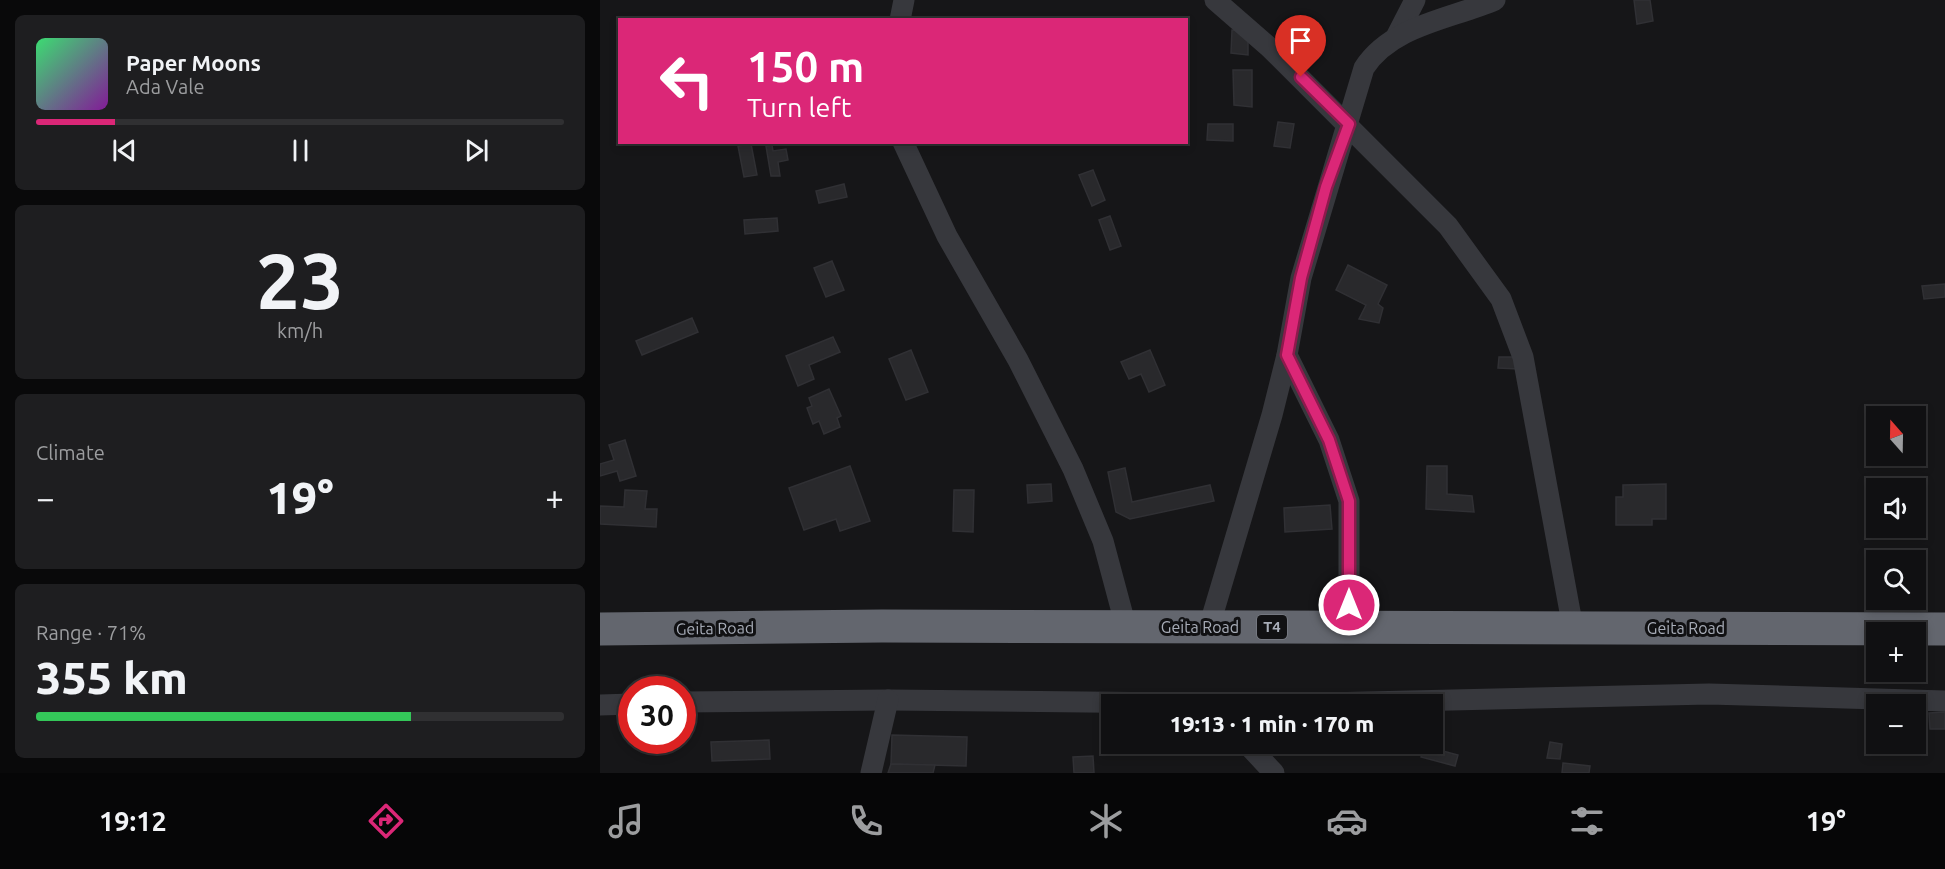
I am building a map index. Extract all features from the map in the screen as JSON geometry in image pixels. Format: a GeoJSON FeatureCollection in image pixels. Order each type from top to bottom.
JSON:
{"type":"FeatureCollection","features":[{"type":"Feature","properties":{"kind":"highway","name":"Geita Road"},"geometry":{"type":"LineString","coordinates":[[600,629],[1209,627],[1945,629]]}},
{"type":"Feature","properties":{"kind":"street"},"geometry":{"type":"LineString","coordinates":[[900,18],[904,0]]}},
{"type":"Feature","properties":{"kind":"street"},"geometry":{"type":"LineString","coordinates":[[1215,0],[1269,46],[1448,226],[1501,298],[1523,357],[1573,628]]}},
{"type":"Feature","properties":{"kind":"street"},"geometry":{"type":"LineString","coordinates":[[1396,37],[1415,0]]}},
{"type":"Feature","properties":{"kind":"street"},"geometry":{"type":"LineString","coordinates":[[1209,627],[1256,472],[1287,355],[1301,278],[1326,187],[1349,124],[1364,68],[1374,52],[1396,37],[1495,0]]}},
{"type":"Feature","properties":{"kind":"street"},"geometry":{"type":"LineString","coordinates":[[904,144],[947,236],[1018,360],[1072,469],[1103,541],[1126,627]]}},
{"type":"Feature","properties":{"kind":"street"},"geometry":{"type":"LineString","coordinates":[[1287,355],[1329,440],[1349,501],[1349,628]]}},
{"type":"Feature","properties":{"kind":"street"},"geometry":{"type":"LineString","coordinates":[[1443,700],[1709,694],[1945,701]]}},
{"type":"Feature","properties":{"kind":"street"},"geometry":{"type":"LineString","coordinates":[[696,702],[888,700],[1101,703]]}},
{"type":"Feature","properties":{"kind":"street"},"geometry":{"type":"LineString","coordinates":[[871,773],[888,700]]}},
{"type":"Feature","properties":{"kind":"street"},"geometry":{"type":"LineString","coordinates":[[600,705],[618,704]]}},
{"type":"Feature","properties":{"kind":"street"},"geometry":{"type":"LineString","coordinates":[[1256,754],[1274,773]]}},
{"type":"Feature","properties":{"kind":"building"},"geometry":{"type":"Polygon","coordinates":[[[1634,0],[1650,0],[1653,21],[1637,24],[1634,0]]]}},
{"type":"Feature","properties":{"kind":"building"},"geometry":{"type":"Polygon","coordinates":[[[1232,30],[1248,32],[1248,55],[1231,53],[1232,30]]]}},
{"type":"Feature","properties":{"kind":"building"},"geometry":{"type":"Polygon","coordinates":[[[1233,70],[1252,70],[1252,107],[1234,105],[1233,70]]]}},
{"type":"Feature","properties":{"kind":"building"},"geometry":{"type":"Polygon","coordinates":[[[1278,122],[1294,124],[1290,148],[1274,146],[1278,122]]]}},
{"type":"Feature","properties":{"kind":"building"},"geometry":{"type":"Polygon","coordinates":[[[1208,124],[1233,124],[1233,141],[1207,140],[1208,124]]]}},
{"type":"Feature","properties":{"kind":"building"},"geometry":{"type":"Polygon","coordinates":[[[751,144],[757,175],[744,177],[738,146],[751,144]]]}},
{"type":"Feature","properties":{"kind":"building"},"geometry":{"type":"Polygon","coordinates":[[[772,145],[773,151],[786,149],[788,160],[778,162],[780,176],[771,176],[766,146],[772,145]]]}},
{"type":"Feature","properties":{"kind":"building"},"geometry":{"type":"Polygon","coordinates":[[[1093,170],[1105,200],[1092,206],[1079,175],[1093,170]]]}},
{"type":"Feature","properties":{"kind":"building"},"geometry":{"type":"Polygon","coordinates":[[[844,184],[847,197],[819,203],[816,191],[844,184]]]}},
{"type":"Feature","properties":{"kind":"building"},"geometry":{"type":"Polygon","coordinates":[[[1110,216],[1121,246],[1110,250],[1099,220],[1110,216]]]}},
{"type":"Feature","properties":{"kind":"building"},"geometry":{"type":"Polygon","coordinates":[[[777,218],[778,231],[745,234],[744,220],[777,218]]]}},
{"type":"Feature","properties":{"kind":"building"},"geometry":{"type":"Polygon","coordinates":[[[832,261],[844,290],[826,297],[814,268],[832,261]]]}},
{"type":"Feature","properties":{"kind":"building"},"geometry":{"type":"Polygon","coordinates":[[[1348,265],[1387,285],[1378,304],[1383,308],[1379,323],[1359,319],[1366,305],[1336,290],[1348,265]]]}},
{"type":"Feature","properties":{"kind":"building"},"geometry":{"type":"Polygon","coordinates":[[[1945,284],[1945,297],[1924,299],[1922,286],[1945,284]]]}},
{"type":"Feature","properties":{"kind":"building"},"geometry":{"type":"Polygon","coordinates":[[[692,318],[698,332],[642,355],[636,341],[692,318]]]}},
{"type":"Feature","properties":{"kind":"building"},"geometry":{"type":"Polygon","coordinates":[[[833,337],[840,352],[809,365],[814,379],[798,386],[786,356],[833,337]]]}},
{"type":"Feature","properties":{"kind":"building"},"geometry":{"type":"Polygon","coordinates":[[[911,350],[928,392],[906,400],[889,359],[911,350]]]}},
{"type":"Feature","properties":{"kind":"building"},"geometry":{"type":"Polygon","coordinates":[[[1150,350],[1165,385],[1149,392],[1141,374],[1129,379],[1121,362],[1150,350]]]}},
{"type":"Feature","properties":{"kind":"building"},"geometry":{"type":"Polygon","coordinates":[[[1499,357],[1525,357],[1519,369],[1498,368],[1499,357]]]}},
{"type":"Feature","properties":{"kind":"building"},"geometry":{"type":"Polygon","coordinates":[[[829,389],[841,416],[837,418],[840,427],[824,434],[819,421],[813,424],[807,408],[812,406],[809,398],[829,389]]]}},
{"type":"Feature","properties":{"kind":"building"},"geometry":{"type":"Polygon","coordinates":[[[625,440],[636,476],[620,481],[617,471],[600,476],[600,464],[614,460],[609,445],[625,440]]]}},
{"type":"Feature","properties":{"kind":"building"},"geometry":{"type":"Polygon","coordinates":[[[850,466],[870,521],[840,531],[836,519],[804,530],[789,488],[850,466]]]}},
{"type":"Feature","properties":{"kind":"building"},"geometry":{"type":"Polygon","coordinates":[[[1427,466],[1447,466],[1447,494],[1472,496],[1474,512],[1426,509],[1427,466]]]}},
{"type":"Feature","properties":{"kind":"building"},"geometry":{"type":"Polygon","coordinates":[[[1125,468],[1132,502],[1210,485],[1214,501],[1130,519],[1116,512],[1108,472],[1125,468]]]}},
{"type":"Feature","properties":{"kind":"building"},"geometry":{"type":"Polygon","coordinates":[[[1051,484],[1052,501],[1028,503],[1027,485],[1051,484]]]}},
{"type":"Feature","properties":{"kind":"building"},"geometry":{"type":"Polygon","coordinates":[[[1666,484],[1666,519],[1652,519],[1652,525],[1616,525],[1616,497],[1623,497],[1623,485],[1666,484]]]}},
{"type":"Feature","properties":{"kind":"building"},"geometry":{"type":"Polygon","coordinates":[[[625,490],[647,491],[645,509],[657,509],[656,527],[600,524],[600,506],[624,507],[625,490]]]}},
{"type":"Feature","properties":{"kind":"building"},"geometry":{"type":"Polygon","coordinates":[[[954,490],[974,490],[973,532],[953,531],[954,490]]]}},
{"type":"Feature","properties":{"kind":"building"},"geometry":{"type":"Polygon","coordinates":[[[1330,505],[1332,529],[1285,532],[1284,508],[1330,505]]]}},
{"type":"Feature","properties":{"kind":"building"},"geometry":{"type":"Polygon","coordinates":[[[1945,712],[1945,729],[1930,729],[1929,713],[1945,712]]]}},
{"type":"Feature","properties":{"kind":"building"},"geometry":{"type":"Polygon","coordinates":[[[892,735],[967,737],[966,766],[891,764],[892,735]]]}},
{"type":"Feature","properties":{"kind":"building"},"geometry":{"type":"Polygon","coordinates":[[[769,740],[770,759],[712,761],[711,742],[769,740]]]}},
{"type":"Feature","properties":{"kind":"building"},"geometry":{"type":"Polygon","coordinates":[[[1550,742],[1562,744],[1560,759],[1547,758],[1550,742]]]}},
{"type":"Feature","properties":{"kind":"building"},"geometry":{"type":"Polygon","coordinates":[[[1443,751],[1458,755],[1455,766],[1421,757],[1422,754],[1443,754],[1443,751]]]}},
{"type":"Feature","properties":{"kind":"building"},"geometry":{"type":"Polygon","coordinates":[[[1093,756],[1094,773],[1074,773],[1073,757],[1093,756]]]}},
{"type":"Feature","properties":{"kind":"building"},"geometry":{"type":"Polygon","coordinates":[[[1563,763],[1590,766],[1589,773],[1562,773],[1563,763]]]}},
{"type":"Feature","properties":{"kind":"building"},"geometry":{"type":"Polygon","coordinates":[[[891,764],[935,765],[933,773],[888,773],[891,764]]]}},
{"type":"Feature","properties":{"kind":"route"},"geometry":{"type":"LineString","coordinates":[[1301,77],[1349,124],[1326,187],[1301,278],[1287,355],[1329,440],[1349,501],[1349,605]]}}]}
